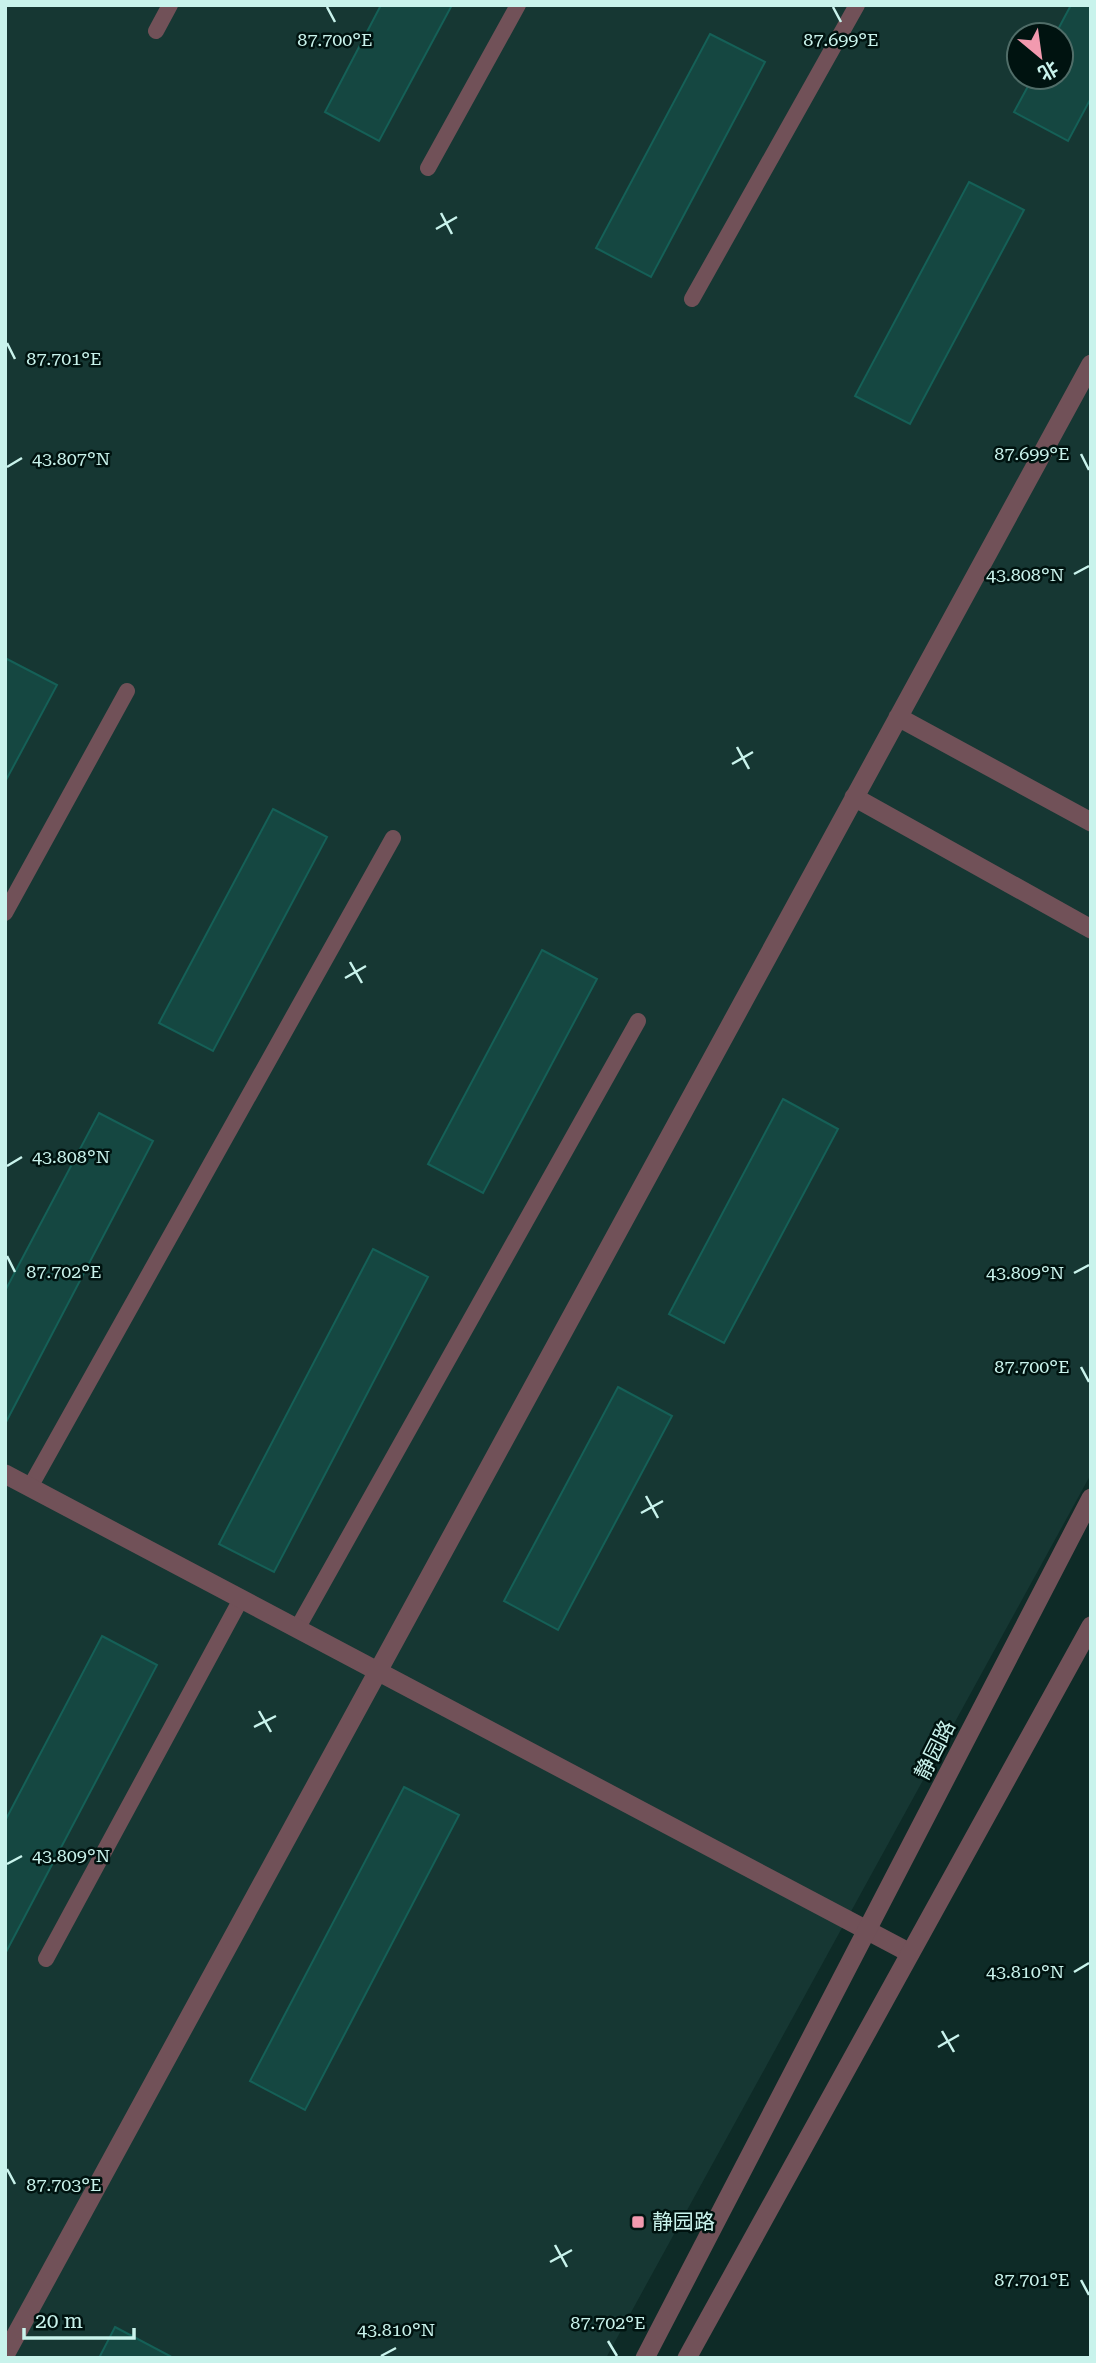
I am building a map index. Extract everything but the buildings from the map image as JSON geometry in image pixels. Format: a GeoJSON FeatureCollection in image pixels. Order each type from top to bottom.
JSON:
{"type":"FeatureCollection","features":[{"type":"Feature","properties":{"kind":"street"},"geometry":{"type":"LineString","coordinates":[[5,2354],[1091,364]]}},
{"type":"Feature","properties":{"kind":"street"},"geometry":{"type":"LineString","coordinates":[[898,717],[1091,822]]}},
{"type":"Feature","properties":{"kind":"street"},"geometry":{"type":"LineString","coordinates":[[854,797],[1091,929]]}},
{"type":"Feature","properties":{"kind":"street"},"geometry":{"type":"LineString","coordinates":[[5,1474],[910,1953]]}},
{"type":"Feature","properties":{"kind":"street","name":"静园路"},"geometry":{"type":"LineString","coordinates":[[645,2358],[1091,1498]]}},
{"type":"Feature","properties":{"kind":"street"},"geometry":{"type":"LineString","coordinates":[[687,2358],[1091,1626]]}},
{"type":"Feature","properties":{"kind":"lane"},"geometry":{"type":"LineString","coordinates":[[156,31],[170,5]]}},
{"type":"Feature","properties":{"kind":"lane"},"geometry":{"type":"LineString","coordinates":[[428,168],[518,5]]}},
{"type":"Feature","properties":{"kind":"lane"},"geometry":{"type":"LineString","coordinates":[[692,299],[857,5]]}},
{"type":"Feature","properties":{"kind":"lane"},"geometry":{"type":"LineString","coordinates":[[5,913],[127,691]]}},
{"type":"Feature","properties":{"kind":"lane"},"geometry":{"type":"LineString","coordinates":[[30,1487],[393,838]]}},
{"type":"Feature","properties":{"kind":"lane"},"geometry":{"type":"LineString","coordinates":[[298,1629],[638,1021]]}},
{"type":"Feature","properties":{"kind":"lane"},"geometry":{"type":"LineString","coordinates":[[46,1959],[242,1599]]}},
{"type":"Feature","properties":{"kind":"shaded area"},"geometry":{"type":"Polygon","coordinates":[[[5,5],[1091,5],[1091,1474],[606,2358],[5,2358],[5,5]]]}},
{"type":"Feature","properties":{"kind":"place","name":"静园路"},"geometry":{"type":"Point","coordinates":[638,2222]}}]}
